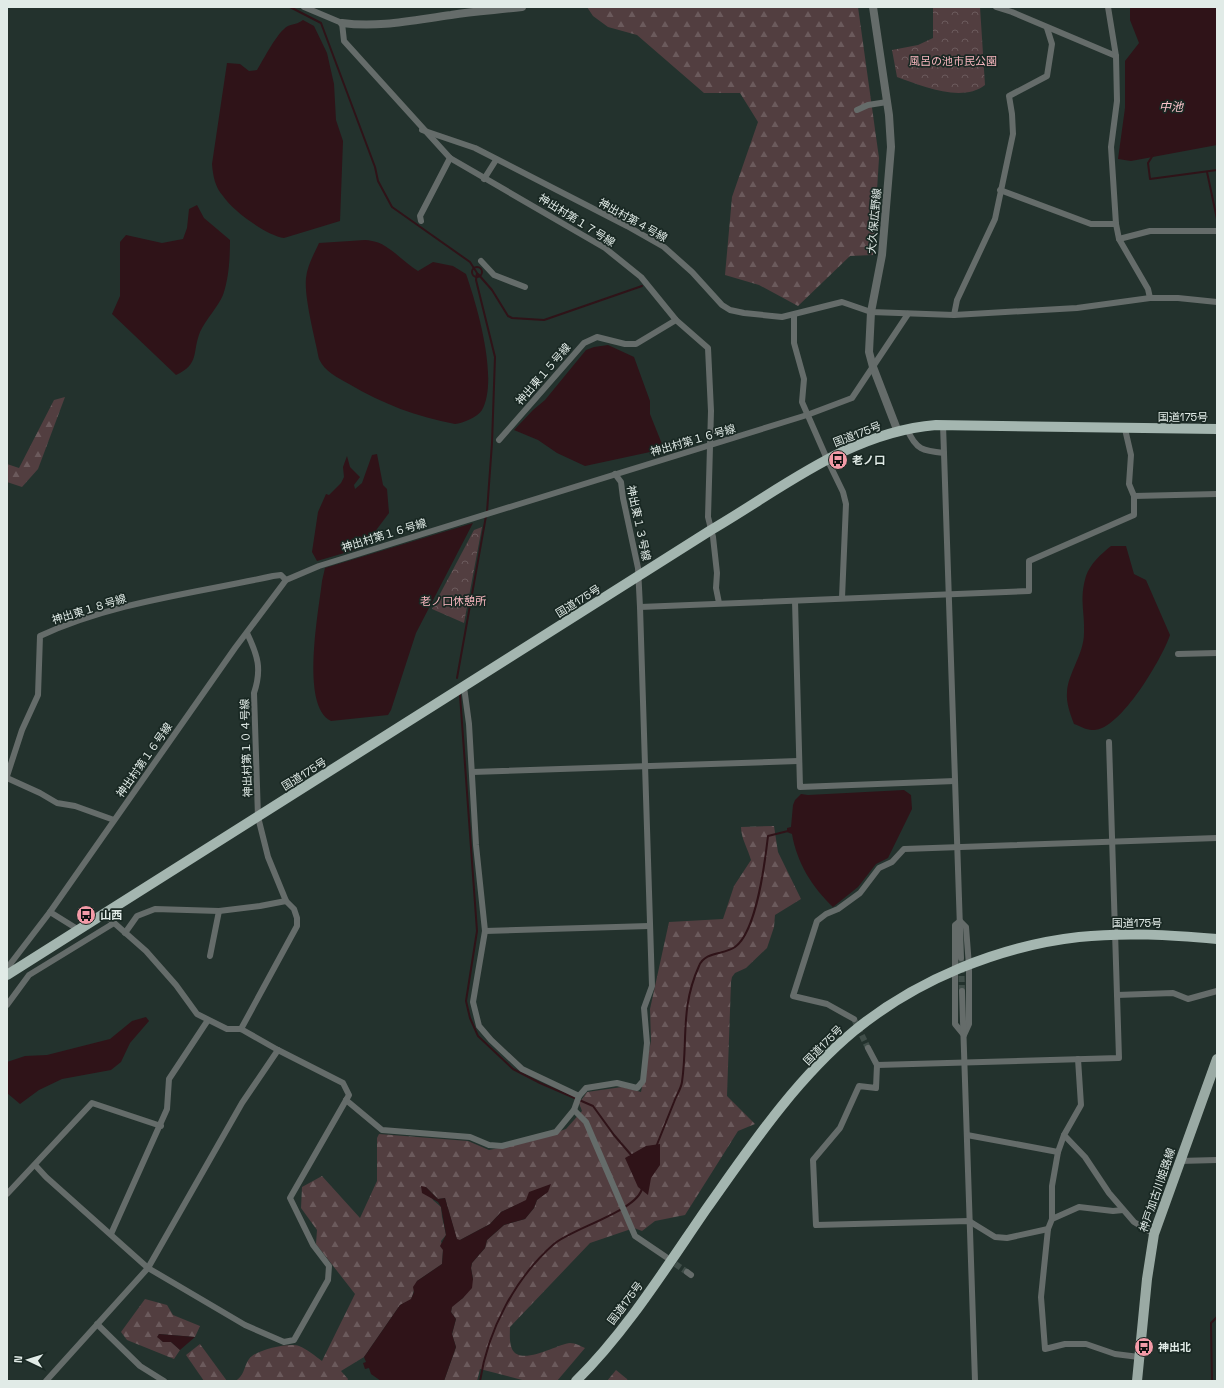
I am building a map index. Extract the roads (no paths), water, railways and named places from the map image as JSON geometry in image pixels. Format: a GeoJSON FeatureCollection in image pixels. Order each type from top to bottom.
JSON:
{"type":"FeatureCollection","features":[{"type":"Feature","properties":{"kind":"highway","name":"国道175号"},"geometry":{"type":"LineString","coordinates":[[8,975],[711,530],[827,459],[851,447],[902,431],[943,425],[1217,430]]}},
{"type":"Feature","properties":{"kind":"highway","name":"国道175号"},"geometry":{"type":"LineString","coordinates":[[576,1381],[589,1368],[643,1300],[752,1145],[784,1104],[822,1062],[854,1032],[883,1010],[917,989],[955,970],[1044,942],[1115,934],[1217,939]]}},
{"type":"Feature","properties":{"kind":"main road","name":"神戸加古川姫路線"},"geometry":{"type":"LineString","coordinates":[[1137,1381],[1147,1279],[1154,1234],[1217,1059]]}},
{"type":"Feature","properties":{"kind":"street"},"geometry":{"type":"LineString","coordinates":[[304,7],[342,23],[383,25],[470,12],[522,7]]}},
{"type":"Feature","properties":{"kind":"street","name":"大久保広野線"},"geometry":{"type":"LineString","coordinates":[[873,7],[887,102],[890,148],[888,197],[882,255],[871,312],[869,352],[872,367],[902,431]]}},
{"type":"Feature","properties":{"kind":"street"},"geometry":{"type":"LineString","coordinates":[[996,7],[1012,12],[1116,56]]}},
{"type":"Feature","properties":{"kind":"street"},"geometry":{"type":"LineString","coordinates":[[1108,7],[1116,56],[1117,101],[1111,147],[1116,224],[1119,238],[1148,289],[1150,298]]}},
{"type":"Feature","properties":{"kind":"street","name":"神出村第１７号線"},"geometry":{"type":"LineString","coordinates":[[342,23],[344,41],[422,130],[450,158],[605,248],[641,277],[676,320],[708,348],[711,411],[708,517],[711,530],[719,604]]}},
{"type":"Feature","properties":{"kind":"street"},"geometry":{"type":"LineString","coordinates":[[954,315],[956,300],[995,219],[1013,134],[1012,114],[1008,96],[1047,76],[1052,44],[1047,28]]}},
{"type":"Feature","properties":{"kind":"street"},"geometry":{"type":"LineString","coordinates":[[856,110],[868,105],[887,102]]}},
{"type":"Feature","properties":{"kind":"street","name":"神出村第４号線"},"geometry":{"type":"LineString","coordinates":[[422,130],[475,148],[627,226],[664,247],[692,272],[722,305],[730,310],[744,314],[782,317],[794,316],[842,302],[871,312],[954,315],[1077,308],[1150,298],[1178,298],[1217,302]]}},
{"type":"Feature","properties":{"kind":"street"},"geometry":{"type":"LineString","coordinates":[[421,221],[420,216],[450,158]]}},
{"type":"Feature","properties":{"kind":"street"},"geometry":{"type":"LineString","coordinates":[[484,179],[496,160]]}},
{"type":"Feature","properties":{"kind":"street"},"geometry":{"type":"LineString","coordinates":[[1000,190],[1091,224],[1116,224]]}},
{"type":"Feature","properties":{"kind":"street"},"geometry":{"type":"LineString","coordinates":[[1119,238],[1150,231],[1217,231]]}},
{"type":"Feature","properties":{"kind":"street"},"geometry":{"type":"LineString","coordinates":[[481,261],[494,275],[524,287]]}},
{"type":"Feature","properties":{"kind":"street","name":"神出村第１６号線"},"geometry":{"type":"LineString","coordinates":[[8,975],[11,963],[50,912],[286,580],[326,564],[807,416],[852,398],[908,314]]}},
{"type":"Feature","properties":{"kind":"street"},"geometry":{"type":"LineString","coordinates":[[794,316],[794,343],[804,379],[802,402],[827,459],[844,492],[846,504],[842,598]]}},
{"type":"Feature","properties":{"kind":"street","name":"神出東１５号線"},"geometry":{"type":"LineString","coordinates":[[499,440],[584,343],[597,337],[625,344],[636,344],[676,320]]}},
{"type":"Feature","properties":{"kind":"street"},"geometry":{"type":"LineString","coordinates":[[943,425],[961,958]]}},
{"type":"Feature","properties":{"kind":"street"},"geometry":{"type":"LineString","coordinates":[[640,607],[1029,591],[1029,561],[1134,515],[1134,496],[1129,484],[1131,455],[1125,429]]}},
{"type":"Feature","properties":{"kind":"street"},"geometry":{"type":"LineString","coordinates":[[902,431],[924,451],[944,453]]}},
{"type":"Feature","properties":{"kind":"street","name":"神出東１３号線"},"geometry":{"type":"LineString","coordinates":[[579,1096],[586,1088],[617,1083],[637,1088],[643,1081],[647,1043],[644,1008],[652,986],[638,568],[622,498],[621,482],[615,474]]}},
{"type":"Feature","properties":{"kind":"street"},"geometry":{"type":"LineString","coordinates":[[1134,496],[1217,494]]}},
{"type":"Feature","properties":{"kind":"street","name":"神出東１８号線"},"geometry":{"type":"LineString","coordinates":[[114,820],[75,806],[57,803],[40,792],[7,777],[22,730],[38,695],[40,636],[66,624],[140,604],[273,576],[281,575],[286,580]]}},
{"type":"Feature","properties":{"kind":"street"},"geometry":{"type":"LineString","coordinates":[[795,601],[798,760],[800,787],[955,781]]}},
{"type":"Feature","properties":{"kind":"street","name":"神出村第１０４号線"},"geometry":{"type":"LineString","coordinates":[[241,1030],[297,926],[297,918],[294,909],[286,900],[268,857],[258,817],[254,693],[260,675],[254,648],[247,634]]}},
{"type":"Feature","properties":{"kind":"street"},"geometry":{"type":"LineString","coordinates":[[1178,654],[1217,653]]}},
{"type":"Feature","properties":{"kind":"street"},"geometry":{"type":"LineString","coordinates":[[346,1100],[382,1130],[470,1136],[489,1145],[502,1146],[556,1132],[574,1110],[579,1096],[522,1069],[491,1040],[479,1026],[472,1002],[485,931],[476,845],[469,724],[464,687]]}},
{"type":"Feature","properties":{"kind":"street"},"geometry":{"type":"LineString","coordinates":[[877,1065],[965,1064],[1119,1058],[1109,742]]}},
{"type":"Feature","properties":{"kind":"street"},"geometry":{"type":"LineString","coordinates":[[472,772],[798,760]]}},
{"type":"Feature","properties":{"kind":"street"},"geometry":{"type":"LineString","coordinates":[[854,1019],[827,1004],[794,996],[817,921],[826,914],[838,910],[860,893],[879,868],[892,862],[904,849],[1217,838]]}},
{"type":"Feature","properties":{"kind":"street"},"geometry":{"type":"LineString","coordinates":[[125,933],[137,916],[155,909],[219,911],[260,906],[286,900]]}},
{"type":"Feature","properties":{"kind":"street"},"geometry":{"type":"LineString","coordinates":[[210,956],[219,911]]}},
{"type":"Feature","properties":{"kind":"street"},"geometry":{"type":"LineString","coordinates":[[50,912],[79,930]]}},
{"type":"Feature","properties":{"kind":"street"},"geometry":{"type":"LineString","coordinates":[[35,1165],[46,1177],[148,1268],[245,1325],[284,1342],[294,1340],[328,1280],[328,1266],[313,1244],[290,1198],[349,1095],[343,1083],[241,1030],[227,1029],[197,1014],[176,985],[146,950],[104,914]]}},
{"type":"Feature","properties":{"kind":"street"},"geometry":{"type":"LineString","coordinates":[[960,921],[966,927],[969,966],[969,1024],[964,1035]]}},
{"type":"Feature","properties":{"kind":"street"},"geometry":{"type":"LineString","coordinates":[[960,921],[955,925],[955,1024],[964,1035]]}},
{"type":"Feature","properties":{"kind":"street"},"geometry":{"type":"LineString","coordinates":[[7,1005],[29,974],[114,923]]}},
{"type":"Feature","properties":{"kind":"street"},"geometry":{"type":"LineString","coordinates":[[485,931],[649,926]]}},
{"type":"Feature","properties":{"kind":"street"},"geometry":{"type":"LineString","coordinates":[[962,991],[975,1381]]}},
{"type":"Feature","properties":{"kind":"street"},"geometry":{"type":"LineString","coordinates":[[1117,995],[1172,993],[1188,999],[1217,991]]}},
{"type":"Feature","properties":{"kind":"street"},"geometry":{"type":"LineString","coordinates":[[111,1234],[161,1126],[167,1109],[170,1079],[208,1020]]}},
{"type":"Feature","properties":{"kind":"street"},"geometry":{"type":"LineString","coordinates":[[868,1048],[877,1065],[876,1088],[858,1086],[840,1128],[813,1160],[816,1225],[969,1221],[995,1237],[1007,1238],[1048,1229]]}},
{"type":"Feature","properties":{"kind":"street"},"geometry":{"type":"LineString","coordinates":[[46,1381],[148,1268],[242,1103],[278,1050]]}},
{"type":"Feature","properties":{"kind":"street"},"geometry":{"type":"LineString","coordinates":[[1078,1059],[1080,1105],[1064,1135],[1058,1152],[1052,1186],[1052,1218],[1048,1229],[1041,1297],[1045,1349],[1065,1344],[1086,1344],[1115,1354],[1139,1357]]}},
{"type":"Feature","properties":{"kind":"street"},"geometry":{"type":"LineString","coordinates":[[7,1194],[92,1103],[161,1126]]}},
{"type":"Feature","properties":{"kind":"street"},"geometry":{"type":"LineString","coordinates":[[574,1110],[586,1122],[635,1236],[666,1257]]}},
{"type":"Feature","properties":{"kind":"street"},"geometry":{"type":"LineString","coordinates":[[967,1135],[1058,1152]]}},
{"type":"Feature","properties":{"kind":"street"},"geometry":{"type":"LineString","coordinates":[[1064,1135],[1085,1157],[1109,1193],[1123,1210],[1134,1222],[1154,1234]]}},
{"type":"Feature","properties":{"kind":"street"},"geometry":{"type":"LineString","coordinates":[[1180,1162],[1217,1160]]}},
{"type":"Feature","properties":{"kind":"street"},"geometry":{"type":"LineString","coordinates":[[1052,1218],[1079,1206],[1113,1211],[1123,1210]]}},
{"type":"Feature","properties":{"kind":"street"},"geometry":{"type":"LineString","coordinates":[[97,1324],[140,1366],[164,1381]]}},
{"type":"Feature","properties":{"kind":"water","name":"中池"},"geometry":{"type":"Polygon","coordinates":[[[1130,7],[1217,7],[1217,145],[1131,161],[1118,159],[1125,108],[1125,61],[1139,43],[1130,20],[1130,7]]]}},
{"type":"Feature","properties":{"kind":"water"},"geometry":{"type":"Polygon","coordinates":[[[303,20],[314,26],[327,53],[334,84],[336,120],[343,141],[340,221],[284,238],[260,228],[234,209],[220,193],[216,185],[212,164],[227,63],[240,64],[249,71],[257,70],[275,40],[284,29],[303,20]]]}},
{"type":"Feature","properties":{"kind":"water"},"geometry":{"type":"Polygon","coordinates":[[[197,205],[204,218],[230,240],[229,268],[223,295],[200,332],[192,362],[184,371],[176,375],[112,314],[120,296],[120,242],[126,235],[162,243],[183,239],[187,228],[189,209],[197,205]]]}},
{"type":"Feature","properties":{"kind":"water"},"geometry":{"type":"Polygon","coordinates":[[[367,240],[384,245],[418,271],[433,262],[453,266],[466,274],[476,304],[487,362],[487,397],[482,410],[474,417],[455,424],[414,414],[387,404],[362,391],[332,374],[322,364],[319,359],[308,307],[306,278],[311,260],[319,243],[367,240]]]}},
{"type":"Feature","properties":{"kind":"water"},"geometry":{"type":"Polygon","coordinates":[[[608,345],[634,357],[650,401],[650,414],[664,449],[585,466],[557,453],[538,440],[514,430],[545,400],[586,350],[608,345]]]}},
{"type":"Feature","properties":{"kind":"water"},"geometry":{"type":"Polygon","coordinates":[[[377,454],[383,485],[387,489],[389,513],[365,545],[358,549],[317,561],[312,552],[318,512],[326,494],[329,495],[341,483],[344,477],[343,467],[347,456],[350,467],[360,477],[354,485],[355,489],[362,483],[372,455],[377,454]]]}},
{"type":"Feature","properties":{"kind":"water"},"geometry":{"type":"Polygon","coordinates":[[[473,523],[416,633],[391,710],[388,715],[331,721],[322,712],[316,697],[314,678],[315,634],[325,568],[473,523]]]}},
{"type":"Feature","properties":{"kind":"water"},"geometry":{"type":"Polygon","coordinates":[[[1111,546],[1126,546],[1134,574],[1146,580],[1170,635],[1159,660],[1127,707],[1115,720],[1103,728],[1090,730],[1074,724],[1068,704],[1067,692],[1070,678],[1083,641],[1083,592],[1086,576],[1093,563],[1111,546]]]}},
{"type":"Feature","properties":{"kind":"water"},"geometry":{"type":"Polygon","coordinates":[[[904,790],[911,795],[912,809],[888,858],[876,864],[858,887],[833,907],[818,891],[806,874],[794,845],[792,834],[787,832],[787,828],[791,827],[793,805],[795,800],[801,794],[808,795],[904,790]]]}},
{"type":"Feature","properties":{"kind":"water"},"geometry":{"type":"Polygon","coordinates":[[[146,1017],[149,1021],[130,1043],[121,1062],[111,1070],[62,1079],[39,1090],[20,1104],[7,1093],[7,1062],[25,1056],[47,1055],[110,1039],[132,1021],[146,1017]]]}},
{"type":"Feature","properties":{"kind":"water"},"geometry":{"type":"Polygon","coordinates":[[[660,1144],[660,1165],[651,1178],[648,1195],[638,1187],[625,1158],[646,1146],[660,1144]]]}},
{"type":"Feature","properties":{"kind":"water"},"geometry":{"type":"Polygon","coordinates":[[[551,1184],[548,1192],[537,1200],[534,1208],[525,1219],[504,1225],[487,1240],[485,1248],[472,1263],[472,1288],[452,1307],[451,1312],[456,1319],[452,1334],[456,1347],[444,1381],[381,1381],[371,1374],[369,1368],[365,1369],[363,1363],[366,1362],[364,1357],[400,1305],[411,1299],[414,1292],[413,1287],[417,1281],[442,1264],[443,1250],[440,1246],[446,1235],[441,1207],[438,1202],[422,1193],[421,1186],[426,1187],[438,1199],[445,1198],[457,1239],[460,1240],[490,1224],[501,1212],[526,1200],[529,1192],[551,1184]]]}},
{"type":"Feature","properties":{"kind":"water"},"geometry":{"type":"Polygon","coordinates":[[[159,1334],[195,1337],[180,1350],[171,1342],[163,1342],[157,1337],[159,1334]]]}},
{"type":"Feature","properties":{"kind":"waterway"},"geometry":{"type":"LineString","coordinates":[[290,7],[321,23],[375,167],[378,181],[392,207],[470,262],[477,273],[476,280],[495,357],[492,443],[487,512]]}},
{"type":"Feature","properties":{"kind":"waterway"},"geometry":{"type":"LineString","coordinates":[[1153,155],[1148,163],[1150,179],[1217,170]]}},
{"type":"Feature","properties":{"kind":"waterway"},"geometry":{"type":"LineString","coordinates":[[1207,172],[1217,219]]}},
{"type":"Feature","properties":{"kind":"waterway"},"geometry":{"type":"LineString","coordinates":[[475,267],[479,267],[481,268],[482,272],[481,276],[475,277],[472,274],[472,270],[475,267]]}},
{"type":"Feature","properties":{"kind":"waterway"},"geometry":{"type":"LineString","coordinates":[[478,274],[492,290],[508,316],[512,318],[544,320],[642,286]]}},
{"type":"Feature","properties":{"kind":"waterway"},"geometry":{"type":"LineString","coordinates":[[457,678],[486,516]]}},
{"type":"Feature","properties":{"kind":"waterway"},"geometry":{"type":"LineString","coordinates":[[460,695],[477,931],[466,1001],[470,1018],[478,1036],[513,1069],[540,1083],[593,1106],[614,1135],[632,1156]]}},
{"type":"Feature","properties":{"kind":"waterway"},"geometry":{"type":"LineString","coordinates":[[656,1147],[680,1090],[684,1067],[689,996],[699,966],[706,958],[735,947],[743,939],[749,927],[759,895],[768,836],[788,831]]}},
{"type":"Feature","properties":{"kind":"waterway"},"geometry":{"type":"LineString","coordinates":[[480,1381],[489,1343],[497,1324],[505,1306],[527,1273],[554,1244],[629,1204],[638,1196],[642,1188]]}},
{"type":"Feature","properties":{"kind":"waterway"},"geometry":{"type":"LineString","coordinates":[[1212,1381],[1211,1323],[1217,1317]]}},
{"type":"Feature","properties":{"kind":"tunnel"},"geometry":{"type":"LineString","coordinates":[[961,958],[962,991]]}},
{"type":"Feature","properties":{"kind":"tunnel"},"geometry":{"type":"LineString","coordinates":[[854,1019],[868,1048]]}},
{"type":"Feature","properties":{"kind":"tunnel"},"geometry":{"type":"LineString","coordinates":[[668,1259],[687,1272]]}},
{"type":"Feature","properties":{"kind":"place","name":"老ノ口"},"geometry":{"type":"Point","coordinates":[838,460]}},
{"type":"Feature","properties":{"kind":"place","name":"山西"},"geometry":{"type":"Point","coordinates":[86,915]}},
{"type":"Feature","properties":{"kind":"place","name":"神出北"},"geometry":{"type":"Point","coordinates":[1144,1347]}},
{"type":"Feature","properties":{"kind":"park label","name":"風呂の池市民公園"},"geometry":{"type":"Point","coordinates":[953,61]}},
{"type":"Feature","properties":{"kind":"park label","name":"老ノ口休憩所"},"geometry":{"type":"Point","coordinates":[453,601]}}]}
